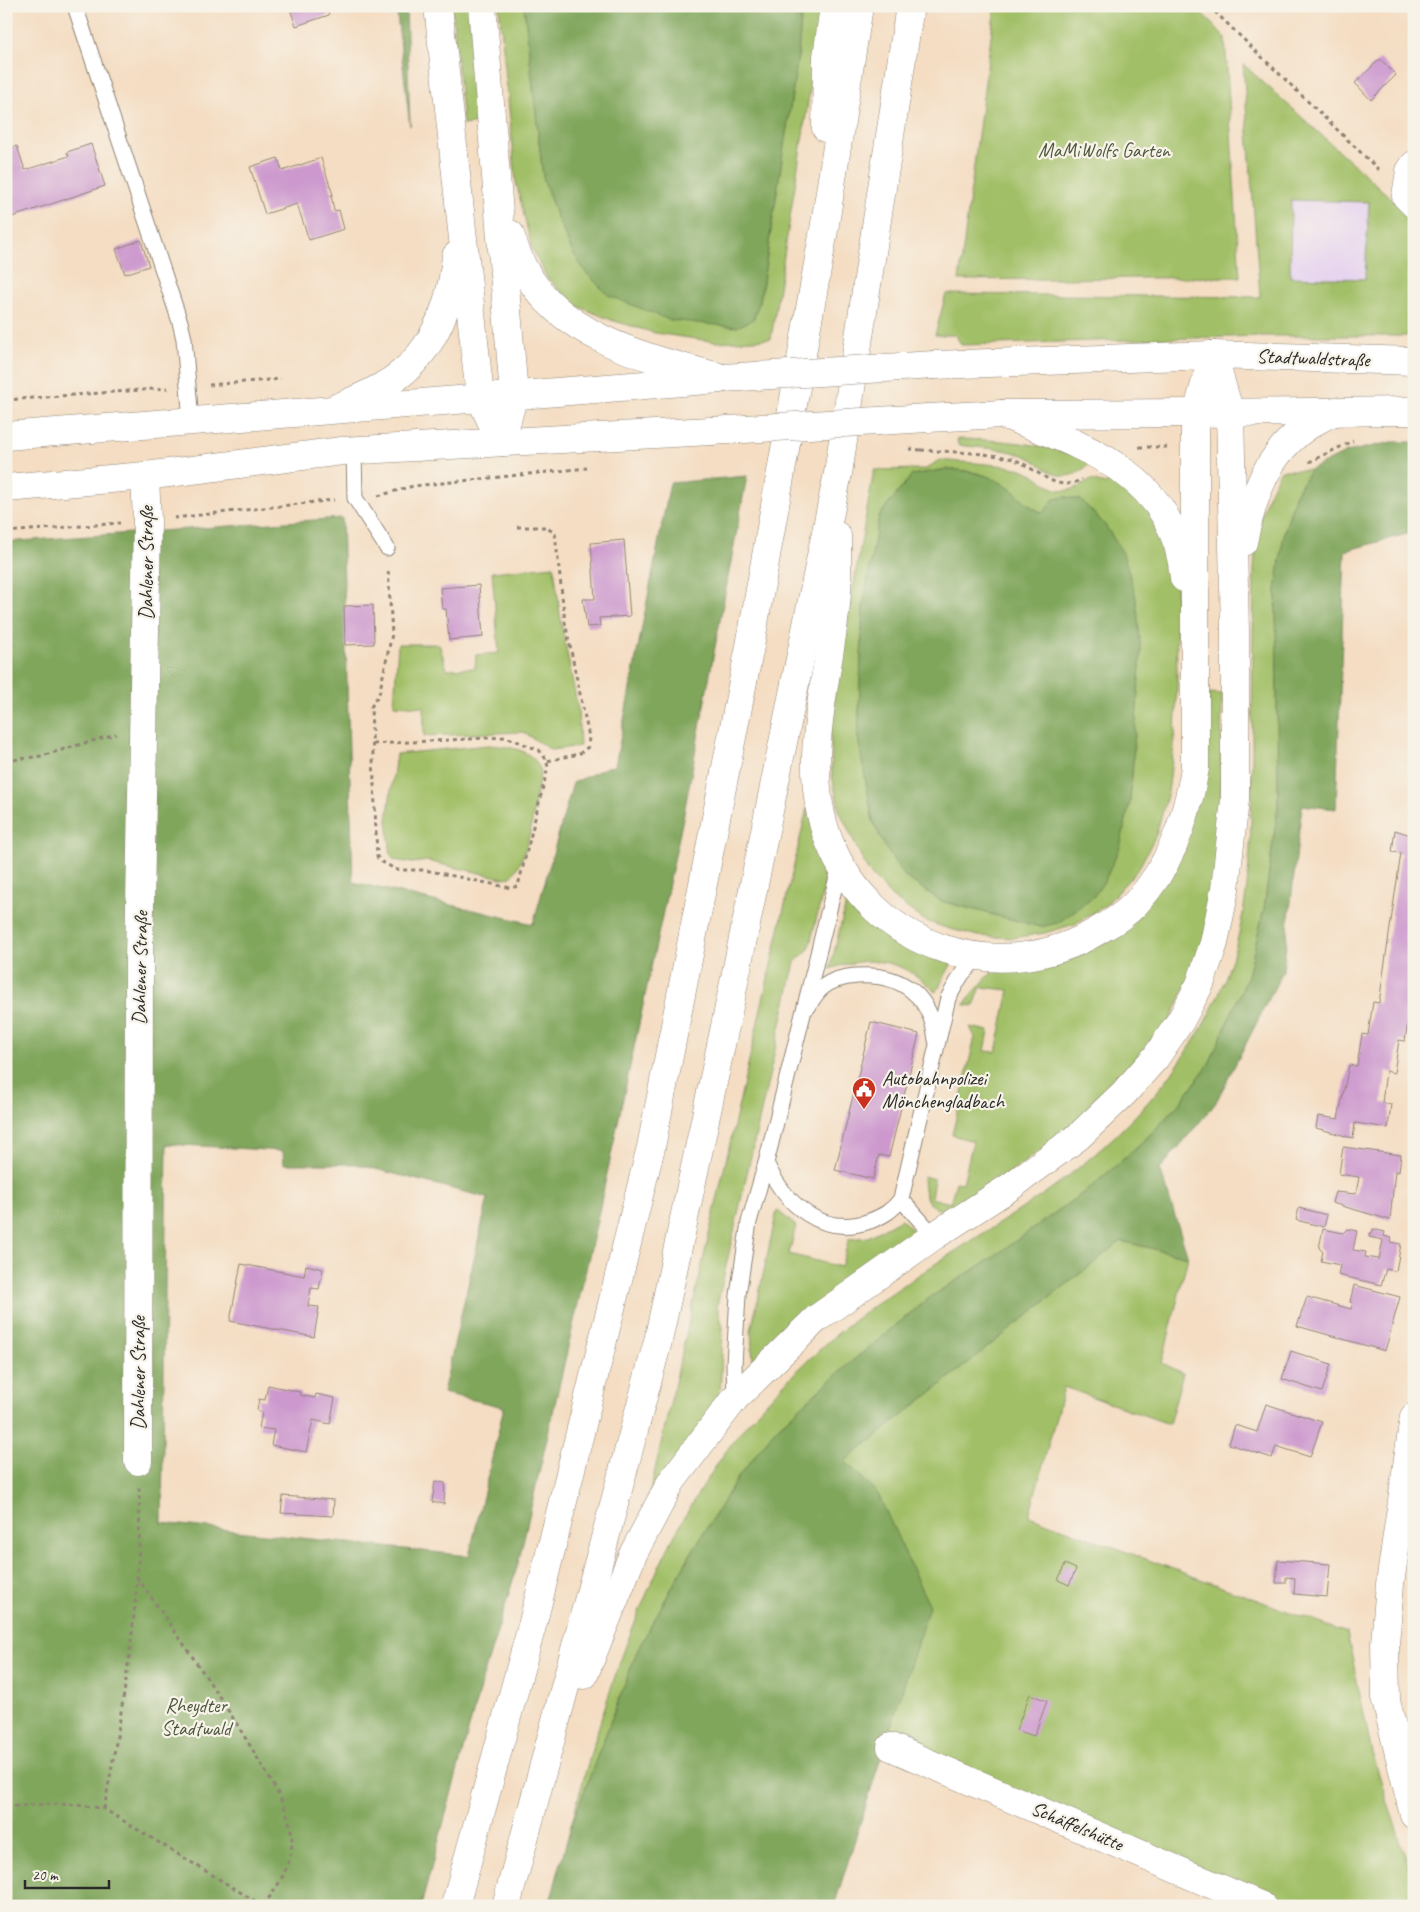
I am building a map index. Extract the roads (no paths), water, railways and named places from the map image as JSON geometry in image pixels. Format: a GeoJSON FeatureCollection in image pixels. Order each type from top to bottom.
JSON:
{"type":"FeatureCollection","features":[{"type":"Feature","properties":{"kind":"main road"},"geometry":{"type":"LineString","coordinates":[[438,6],[480,398],[501,442]]}},
{"type":"Feature","properties":{"kind":"main road"},"geometry":{"type":"LineString","coordinates":[[482,6],[514,395],[501,442]]}},
{"type":"Feature","properties":{"kind":"main road"},"geometry":{"type":"LineString","coordinates":[[824,230],[827,57],[834,6]]}},
{"type":"Feature","properties":{"kind":"main road"},"geometry":{"type":"LineString","coordinates":[[455,1906],[533,1622],[651,1147],[750,646],[824,230],[859,6]]}},
{"type":"Feature","properties":{"kind":"main road"},"geometry":{"type":"LineString","coordinates":[[506,1906],[658,1342],[728,1012],[838,473],[910,6]]}},
{"type":"Feature","properties":{"kind":"main road"},"geometry":{"type":"LineString","coordinates":[[1410,200],[1410,171],[1414,165]]}},
{"type":"Feature","properties":{"kind":"main road"},"geometry":{"type":"LineString","coordinates":[[499,199],[524,270],[537,289],[562,313],[578,325],[620,347],[723,378]]}},
{"type":"Feature","properties":{"kind":"main road"},"geometry":{"type":"LineString","coordinates":[[334,409],[384,386],[417,359],[430,341],[450,299],[460,205]]}},
{"type":"Feature","properties":{"kind":"main road"},"geometry":{"type":"LineString","coordinates":[[838,473],[837,594],[816,755],[820,814],[840,865],[866,899],[897,925],[935,946],[977,958],[1033,955],[1061,948],[1088,937],[1135,904],[1152,883],[1169,856],[1183,825],[1195,768],[1197,413],[1213,355]]}},
{"type":"Feature","properties":{"kind":"main road"},"geometry":{"type":"LineString","coordinates":[[527,1832],[552,1757],[632,1554],[671,1482],[735,1398],[816,1319],[934,1236],[1010,1187],[1079,1136],[1124,1093],[1156,1058],[1181,1020],[1200,984],[1216,934],[1225,889],[1234,817],[1235,631],[1230,412],[1213,355]]}},
{"type":"Feature","properties":{"kind":"main road","name":"Stadtwaldstraße"},"geometry":{"type":"LineString","coordinates":[[6,436],[723,378],[934,365],[1213,355],[1414,361]]}},
{"type":"Feature","properties":{"kind":"main road"},"geometry":{"type":"LineString","coordinates":[[1235,631],[1243,543],[1250,509],[1258,487],[1277,456],[1302,428],[1336,411]]}},
{"type":"Feature","properties":{"kind":"main road"},"geometry":{"type":"LineString","coordinates":[[6,488],[144,476],[354,450],[928,418],[1002,414],[1414,411]]}},
{"type":"Feature","properties":{"kind":"main road"},"geometry":{"type":"LineString","coordinates":[[1002,414],[1077,444],[1109,462],[1140,484],[1162,509],[1173,531],[1183,564],[1196,719]]}},
{"type":"Feature","properties":{"kind":"main road","name":"Dahlener Straße"},"geometry":{"type":"LineString","coordinates":[[138,1461],[140,960],[147,521],[144,476]]}},
{"type":"Feature","properties":{"kind":"main road"},"geometry":{"type":"LineString","coordinates":[[1414,1417],[1390,1584],[1385,1643],[1386,1701],[1414,1815]]}},
{"type":"Feature","properties":{"kind":"main road","name":"Schäffelshütte"},"geometry":{"type":"LineString","coordinates":[[891,1747],[1262,1906]]}},
{"type":"Feature","properties":{"kind":"lane"},"geometry":{"type":"LineString","coordinates":[[75,6],[180,322],[184,339],[187,386],[192,421]]}},
{"type":"Feature","properties":{"kind":"lane"},"geometry":{"type":"LineString","coordinates":[[354,450],[355,498],[387,548]]}},
{"type":"Feature","properties":{"kind":"lane"},"geometry":{"type":"LineString","coordinates":[[735,1398],[734,1364],[738,1295],[749,1222],[766,1163],[840,865]]}},
{"type":"Feature","properties":{"kind":"lane"},"geometry":{"type":"LineString","coordinates":[[766,1163],[776,1181],[794,1205],[807,1215],[831,1225],[859,1225],[893,1209],[901,1199],[948,998],[962,974],[977,958]]}},
{"type":"Feature","properties":{"kind":"lane"},"geometry":{"type":"LineString","coordinates":[[802,1016],[822,987],[841,977],[887,976],[900,982],[924,1004],[934,1025],[936,1048]]}},
{"type":"Feature","properties":{"kind":"lane"},"geometry":{"type":"LineString","coordinates":[[901,1199],[934,1236]]}},
{"type":"Feature","properties":{"kind":"place","name":"Autobahnpolizei Mönchengladbach"},"geometry":{"type":"Point","coordinates":[864,1110]}},
{"type":"Feature","properties":{"kind":"park label","name":"MaMiWolfs Garten"},"geometry":{"type":"Point","coordinates":[1104,150]}},
{"type":"Feature","properties":{"kind":"park label","name":"Rheydter Stadtwald"},"geometry":{"type":"Point","coordinates":[196,1716]}}]}
